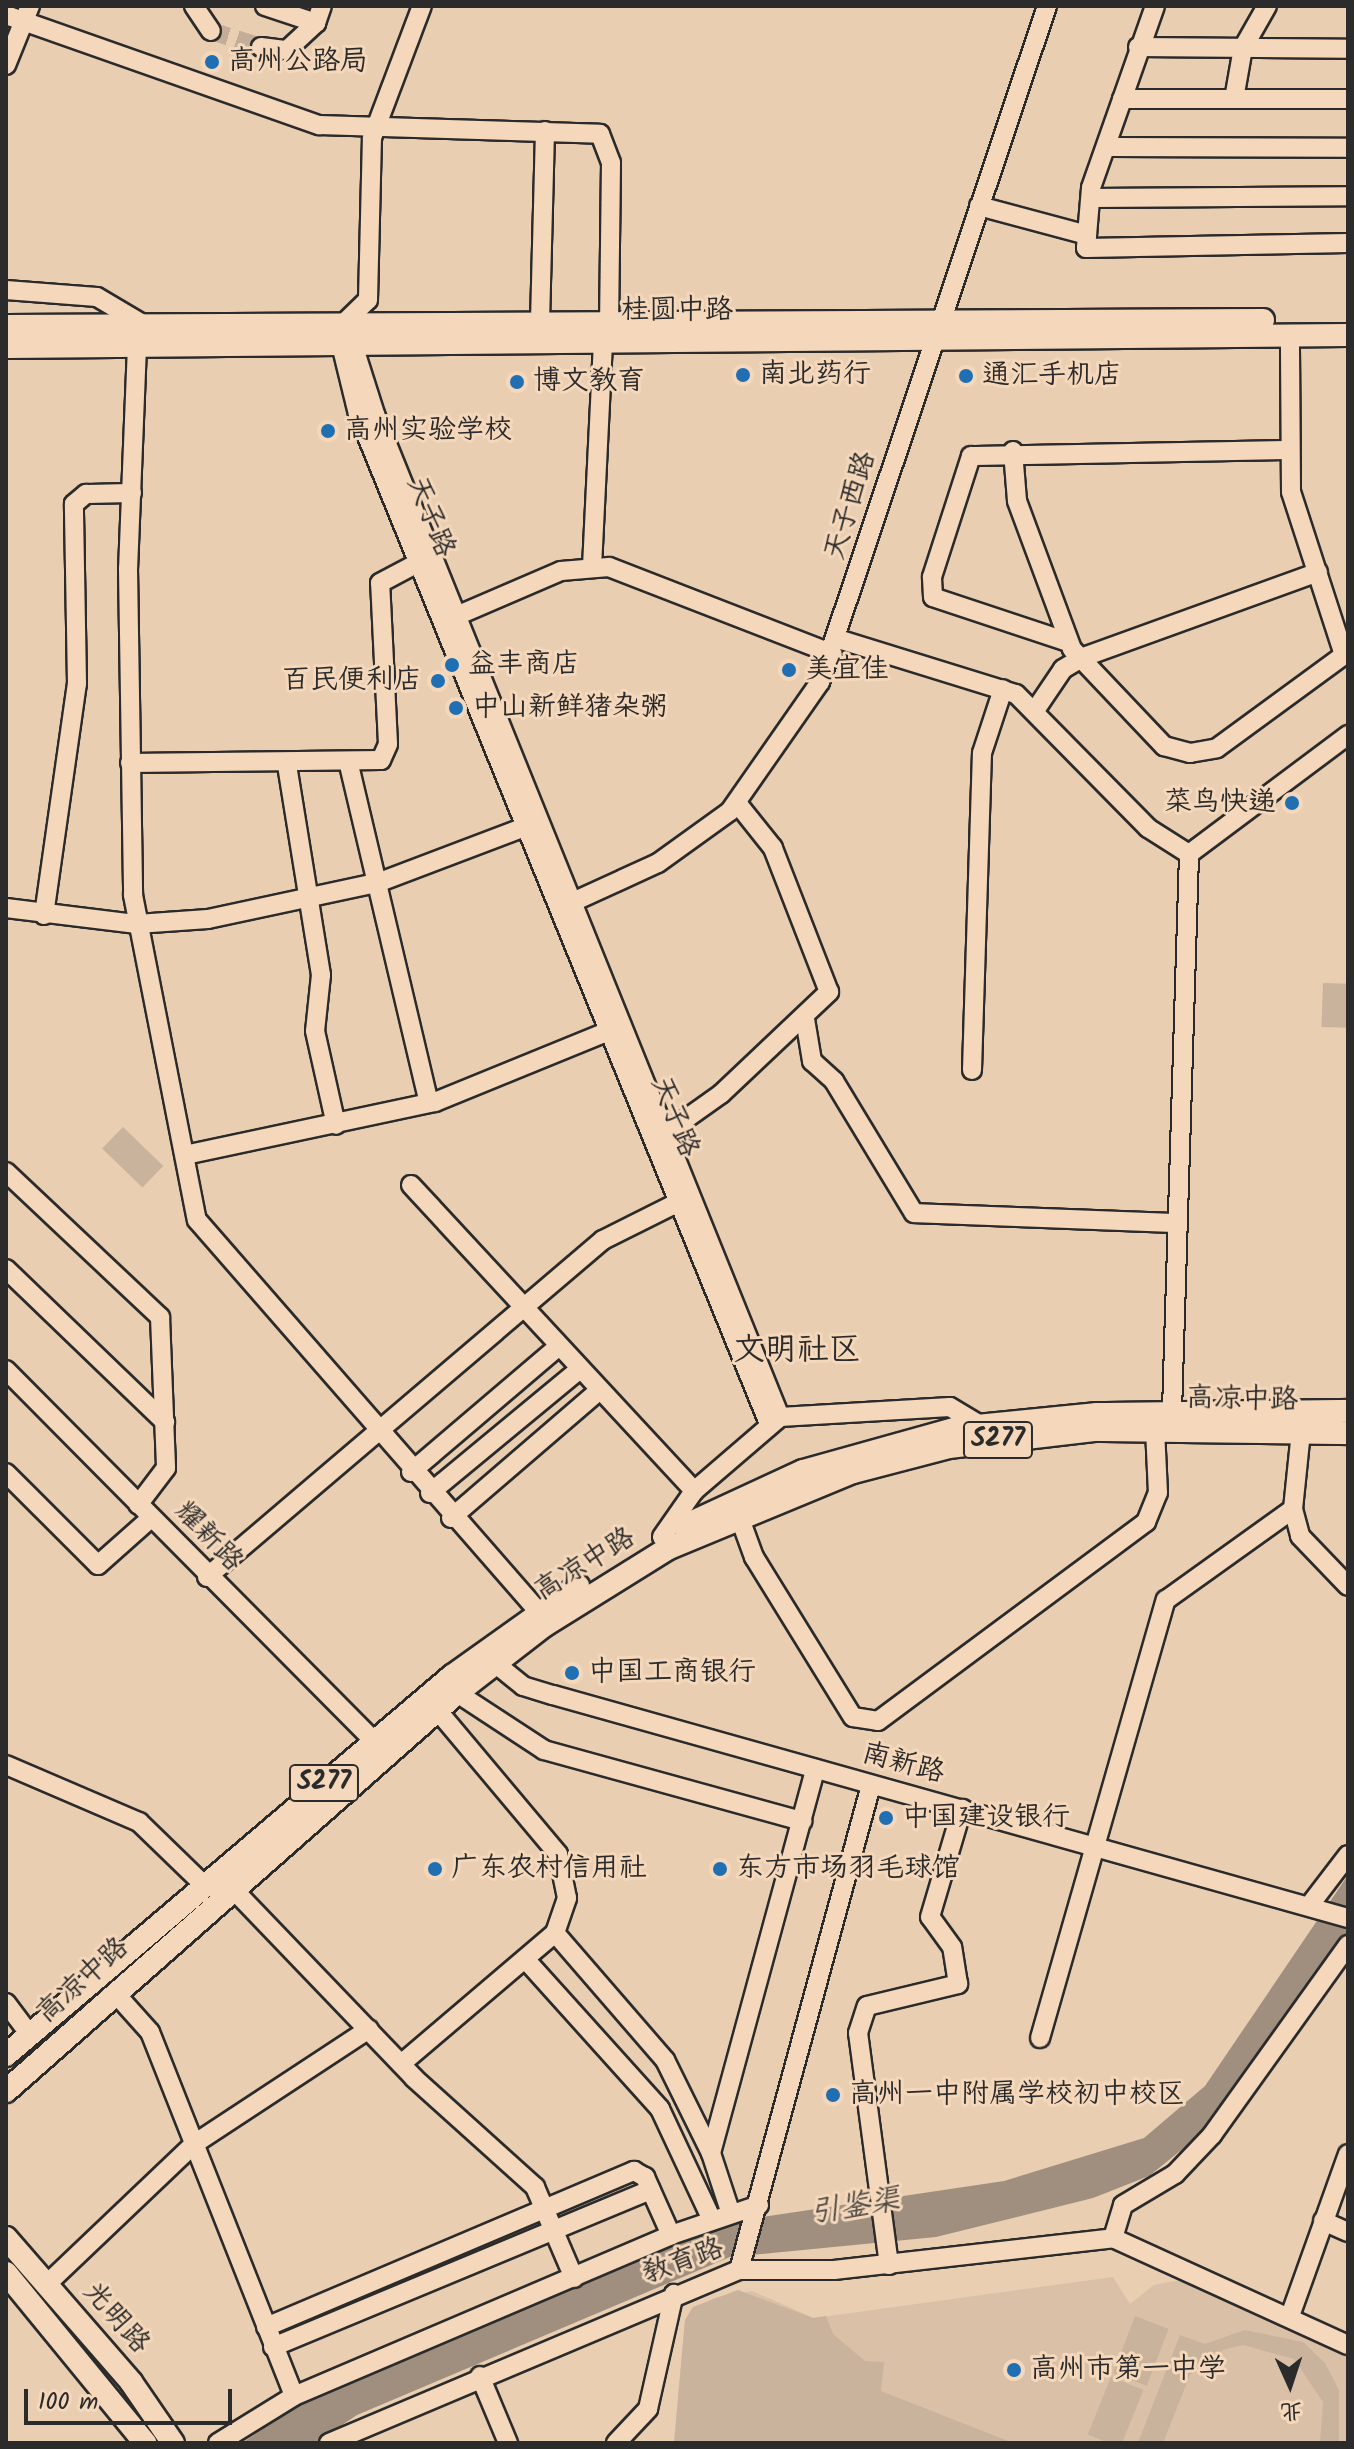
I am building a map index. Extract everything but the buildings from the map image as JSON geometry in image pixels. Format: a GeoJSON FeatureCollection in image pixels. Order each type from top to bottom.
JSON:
{"type":"FeatureCollection","features":[{"type":"Feature","properties":{"kind":"main road"},"geometry":{"type":"LineString","coordinates":[[6,312],[54,326]]}},
{"type":"Feature","properties":{"kind":"main road","name":"桂圆中路"},"geometry":{"type":"LineString","coordinates":[[938,331],[1348,320]]}},
{"type":"Feature","properties":{"kind":"main road","name":"桂圆中路"},"geometry":{"type":"LineString","coordinates":[[6,347],[137,346],[540,322],[606,332]]}},
{"type":"Feature","properties":{"kind":"main road","name":"桂圆中路"},"geometry":{"type":"LineString","coordinates":[[6,326],[141,323],[344,335],[938,331],[1348,335]]}},
{"type":"Feature","properties":{"kind":"main road","name":"高凉中路"},"geometry":{"type":"LineString","coordinates":[[6,2055],[374,1741],[538,1611],[662,1537],[803,1471],[891,1442],[1172,1411],[1348,1411]]}},
{"type":"Feature","properties":{"kind":"main road","name":"高凉中路"},"geometry":{"type":"LineString","coordinates":[[6,2091],[232,1888],[457,1693],[595,1592],[739,1516],[889,1461],[981,1434],[1155,1429],[1348,1433]]}},
{"type":"Feature","properties":{"kind":"main road"},"geometry":{"type":"LineString","coordinates":[[58,2012],[75,2029]]}},
{"type":"Feature","properties":{"kind":"main road","name":"光明路"},"geometry":{"type":"LineString","coordinates":[[6,2238],[47,2284],[173,2443]]}},
{"type":"Feature","properties":{"kind":"main road","name":"光明路"},"geometry":{"type":"LineString","coordinates":[[6,2273],[145,2443]]}},
{"type":"Feature","properties":{"kind":"street"},"geometry":{"type":"LineString","coordinates":[[194,6],[211,31]]}},
{"type":"Feature","properties":{"kind":"street"},"geometry":{"type":"LineString","coordinates":[[265,6],[319,14]]}},
{"type":"Feature","properties":{"kind":"street"},"geometry":{"type":"LineString","coordinates":[[344,335],[362,311],[371,283],[376,126],[422,6]]}},
{"type":"Feature","properties":{"kind":"street","name":"天子西路"},"geometry":{"type":"LineString","coordinates":[[565,905],[686,847],[737,803],[836,646],[1047,6]]}},
{"type":"Feature","properties":{"kind":"street"},"geometry":{"type":"LineString","coordinates":[[1155,6],[1138,47],[1110,147],[1091,198],[1086,248],[1348,243]]}},
{"type":"Feature","properties":{"kind":"street"},"geometry":{"type":"LineString","coordinates":[[1234,99],[1243,48],[1267,6]]}},
{"type":"Feature","properties":{"kind":"street"},"geometry":{"type":"LineString","coordinates":[[6,65],[20,14],[284,117],[376,126],[594,133],[608,145],[606,332],[592,567]]}},
{"type":"Feature","properties":{"kind":"street"},"geometry":{"type":"LineString","coordinates":[[261,47],[287,50],[319,14]]}},
{"type":"Feature","properties":{"kind":"street"},"geometry":{"type":"LineString","coordinates":[[1138,47],[1348,49]]}},
{"type":"Feature","properties":{"kind":"street"},"geometry":{"type":"LineString","coordinates":[[1122,99],[1348,99]]}},
{"type":"Feature","properties":{"kind":"street"},"geometry":{"type":"LineString","coordinates":[[540,322],[545,131]]}},
{"type":"Feature","properties":{"kind":"street"},"geometry":{"type":"LineString","coordinates":[[1110,147],[1348,148]]}},
{"type":"Feature","properties":{"kind":"street"},"geometry":{"type":"LineString","coordinates":[[1091,198],[1348,196]]}},
{"type":"Feature","properties":{"kind":"street"},"geometry":{"type":"LineString","coordinates":[[979,206],[1087,235]]}},
{"type":"Feature","properties":{"kind":"street"},"geometry":{"type":"LineString","coordinates":[[6,290],[97,297],[141,323]]}},
{"type":"Feature","properties":{"kind":"street","name":"天子路"},"geometry":{"type":"LineString","coordinates":[[344,335],[426,558],[774,1419]]}},
{"type":"Feature","properties":{"kind":"street"},"geometry":{"type":"LineString","coordinates":[[1013,451],[1017,501],[1068,642],[1164,746],[1190,753],[1217,748],[1343,658],[1318,572],[1293,503],[1290,335]]}},
{"type":"Feature","properties":{"kind":"street"},"geometry":{"type":"LineString","coordinates":[[137,346],[132,493],[130,763],[137,924],[197,1220],[209,1238],[378,1435],[538,1611]]}},
{"type":"Feature","properties":{"kind":"street"},"geometry":{"type":"LineString","coordinates":[[1068,642],[955,609],[931,593],[971,456],[1013,451],[1290,450]]}},
{"type":"Feature","properties":{"kind":"street"},"geometry":{"type":"LineString","coordinates":[[44,915],[77,684],[74,504],[86,494],[132,493]]}},
{"type":"Feature","properties":{"kind":"street"},"geometry":{"type":"LineString","coordinates":[[130,763],[349,765],[386,754],[380,583],[426,558]]}},
{"type":"Feature","properties":{"kind":"street"},"geometry":{"type":"LineString","coordinates":[[450,618],[561,571],[592,567],[680,590],[836,646],[1003,689],[1036,709],[1148,828],[1189,854]]}},
{"type":"Feature","properties":{"kind":"street"},"geometry":{"type":"LineString","coordinates":[[1036,709],[1063,669],[1081,658],[1318,572]]}},
{"type":"Feature","properties":{"kind":"street"},"geometry":{"type":"LineString","coordinates":[[972,1070],[982,753],[1003,689]]}},
{"type":"Feature","properties":{"kind":"street"},"geometry":{"type":"LineString","coordinates":[[1189,854],[1348,735]]}},
{"type":"Feature","properties":{"kind":"street"},"geometry":{"type":"LineString","coordinates":[[287,765],[321,975],[315,1031],[336,1125]]}},
{"type":"Feature","properties":{"kind":"street"},"geometry":{"type":"LineString","coordinates":[[349,765],[380,882],[429,1103]]}},
{"type":"Feature","properties":{"kind":"street"},"geometry":{"type":"LineString","coordinates":[[661,1137],[805,1019],[827,996],[827,982],[773,848],[737,803]]}},
{"type":"Feature","properties":{"kind":"street"},"geometry":{"type":"LineString","coordinates":[[6,908],[137,924],[196,921],[380,882],[533,824]]}},
{"type":"Feature","properties":{"kind":"street"},"geometry":{"type":"LineString","coordinates":[[1172,1411],[1189,854]]}},
{"type":"Feature","properties":{"kind":"street"},"geometry":{"type":"LineString","coordinates":[[805,1019],[812,1061],[834,1081],[914,1213],[1178,1223]]}},
{"type":"Feature","properties":{"kind":"street"},"geometry":{"type":"LineString","coordinates":[[185,1155],[429,1103],[617,1028]]}},
{"type":"Feature","properties":{"kind":"street"},"geometry":{"type":"LineString","coordinates":[[6,1172],[160,1317],[166,1468],[144,1512],[98,1565],[6,1473]]}},
{"type":"Feature","properties":{"kind":"street"},"geometry":{"type":"LineString","coordinates":[[411,1185],[521,1308],[694,1491]]}},
{"type":"Feature","properties":{"kind":"street"},"geometry":{"type":"LineString","coordinates":[[207,1577],[378,1435],[603,1240],[686,1199]]}},
{"type":"Feature","properties":{"kind":"street"},"geometry":{"type":"LineString","coordinates":[[6,1269],[165,1422]]}},
{"type":"Feature","properties":{"kind":"street"},"geometry":{"type":"LineString","coordinates":[[411,1472],[558,1347]]}},
{"type":"Feature","properties":{"kind":"street"},"geometry":{"type":"LineString","coordinates":[[430,1493],[580,1369]]}},
{"type":"Feature","properties":{"kind":"street","name":"耀新路"},"geometry":{"type":"LineString","coordinates":[[6,1370],[207,1577],[374,1741]]}},
{"type":"Feature","properties":{"kind":"street"},"geometry":{"type":"LineString","coordinates":[[451,1518],[600,1390]]}},
{"type":"Feature","properties":{"kind":"street"},"geometry":{"type":"LineString","coordinates":[[662,1537],[694,1491],[774,1419],[950,1407],[981,1434]]}},
{"type":"Feature","properties":{"kind":"street"},"geometry":{"type":"LineString","coordinates":[[739,1516],[754,1557],[853,1717],[871,1723],[1146,1522],[1158,1493],[1155,1429]]}},
{"type":"Feature","properties":{"kind":"street"},"geometry":{"type":"LineString","coordinates":[[1301,1432],[1293,1509],[1300,1536],[1348,1586]]}},
{"type":"Feature","properties":{"kind":"street"},"geometry":{"type":"LineString","coordinates":[[1040,2038],[1166,1600],[1293,1509]]}},
{"type":"Feature","properties":{"kind":"street","name":"南新路"},"geometry":{"type":"LineString","coordinates":[[496,1664],[531,1689],[1097,1845],[1348,1918]]}},
{"type":"Feature","properties":{"kind":"street"},"geometry":{"type":"LineString","coordinates":[[457,1693],[544,1750],[802,1821]]}},
{"type":"Feature","properties":{"kind":"street"},"geometry":{"type":"LineString","coordinates":[[401,2064],[555,1933],[567,1898],[558,1854],[437,1710]]}},
{"type":"Feature","properties":{"kind":"street"},"geometry":{"type":"LineString","coordinates":[[6,1765],[139,1822],[204,1885]]}},
{"type":"Feature","properties":{"kind":"street"},"geometry":{"type":"LineString","coordinates":[[711,2153],[815,1769]]}},
{"type":"Feature","properties":{"kind":"street"},"geometry":{"type":"LineString","coordinates":[[741,2265],[871,1785]]}},
{"type":"Feature","properties":{"kind":"street"},"geometry":{"type":"LineString","coordinates":[[889,2265],[857,2062],[859,2024],[871,2005],[958,1984],[952,1947],[930,1917],[962,1809]]}},
{"type":"Feature","properties":{"kind":"street"},"geometry":{"type":"LineString","coordinates":[[1313,1907],[1348,1855]]}},
{"type":"Feature","properties":{"kind":"street"},"geometry":{"type":"LineString","coordinates":[[232,1888],[401,2064],[522,2172],[547,2208],[574,2278]]}},
{"type":"Feature","properties":{"kind":"street"},"geometry":{"type":"LineString","coordinates":[[555,1933],[665,2060],[711,2153],[731,2214]]}},
{"type":"Feature","properties":{"kind":"street"},"geometry":{"type":"LineString","coordinates":[[1348,1945],[1212,2135],[1175,2174],[1123,2205],[1113,2238],[1348,2345]]}},
{"type":"Feature","properties":{"kind":"street"},"geometry":{"type":"LineString","coordinates":[[526,1960],[660,2109],[712,2220]]}},
{"type":"Feature","properties":{"kind":"street"},"geometry":{"type":"LineString","coordinates":[[115,1993],[144,2019],[294,2396]]}},
{"type":"Feature","properties":{"kind":"street"},"geometry":{"type":"LineString","coordinates":[[6,2003],[30,2035]]}},
{"type":"Feature","properties":{"kind":"street"},"geometry":{"type":"LineString","coordinates":[[47,2284],[194,2144],[369,2029]]}},
{"type":"Feature","properties":{"kind":"street"},"geometry":{"type":"LineString","coordinates":[[1290,2316],[1323,2221],[1340,2200],[1348,2154]]}},
{"type":"Feature","properties":{"kind":"street"},"geometry":{"type":"LineString","coordinates":[[266,2327],[634,2171],[651,2190],[671,2235]]}},
{"type":"Feature","properties":{"kind":"street"},"geometry":{"type":"LineString","coordinates":[[273,2347],[651,2190]]}},
{"type":"Feature","properties":{"kind":"street"},"geometry":{"type":"LineString","coordinates":[[218,2443],[294,2396],[671,2235],[731,2214],[757,2211]]}},
{"type":"Feature","properties":{"kind":"street"},"geometry":{"type":"LineString","coordinates":[[1323,2221],[1348,2232]]}},
{"type":"Feature","properties":{"kind":"street","name":"教育路"},"geometry":{"type":"LineString","coordinates":[[329,2443],[741,2265],[889,2265],[1113,2238]]}},
{"type":"Feature","properties":{"kind":"street"},"geometry":{"type":"LineString","coordinates":[[616,2443],[648,2409],[674,2294]]}},
{"type":"Feature","properties":{"kind":"street"},"geometry":{"type":"LineString","coordinates":[[480,2376],[508,2443]]}},
{"type":"Feature","properties":{"kind":"shaded area"},"geometry":{"type":"Polygon","coordinates":[[[1323,983],[1348,984],[1346,1028],[1321,1027],[1323,983]]]}},
{"type":"Feature","properties":{"kind":"shaded area"},"geometry":{"type":"Polygon","coordinates":[[[123,1127],[163,1166],[142,1187],[102,1149],[123,1127]]]}},
{"type":"Feature","properties":{"kind":"shaded area","name":"高州市第一中学"},"geometry":{"type":"Polygon","coordinates":[[[1113,2277],[1130,2304],[1154,2285],[1181,2280],[1348,2358],[1348,2443],[674,2443],[685,2320],[693,2307],[717,2297],[752,2291],[814,2318],[1113,2277]]]}},
{"type":"Feature","properties":{"kind":"shaded area"},"geometry":{"type":"Polygon","coordinates":[[[738,2290],[813,2318],[826,2316],[833,2334],[865,2361],[884,2362],[881,2391],[1013,2443],[674,2443],[685,2320],[693,2307],[738,2290]]]}},
{"type":"Feature","properties":{"kind":"shaded area"},"geometry":{"type":"Polygon","coordinates":[[[1135,2316],[1169,2329],[1147,2386],[1113,2373],[1135,2316]]]}},
{"type":"Feature","properties":{"kind":"shaded area"},"geometry":{"type":"Polygon","coordinates":[[[1245,2330],[1303,2342],[1325,2363],[1339,2390],[1339,2443],[1320,2443],[1323,2402],[1294,2359],[1243,2345],[1223,2350],[1190,2375],[1163,2443],[1138,2443],[1180,2335],[1205,2344],[1245,2330]]]}},
{"type":"Feature","properties":{"kind":"shaded area"},"geometry":{"type":"Polygon","coordinates":[[[1111,2377],[1143,2390],[1122,2443],[1109,2443],[1088,2434],[1111,2377]]]}},
{"type":"Feature","properties":{"kind":"water","name":"引鉴渠"},"geometry":{"type":"Polygon","coordinates":[[[1348,1875],[1348,1936],[1210,2127],[1149,2176],[1093,2198],[936,2237],[730,2257],[357,2415],[315,2443],[242,2443],[307,2399],[658,2247],[741,2220],[1004,2181],[1144,2138],[1205,2086],[1348,1875]]]}},
{"type":"Feature","properties":{"kind":"tunnel"},"geometry":{"type":"LineString","coordinates":[[211,31],[261,47]]}},
{"type":"Feature","properties":{"kind":"place","name":"高州公路局"},"geometry":{"type":"Point","coordinates":[212,62]}},
{"type":"Feature","properties":{"kind":"place","name":"南北药行"},"geometry":{"type":"Point","coordinates":[743,375]}},
{"type":"Feature","properties":{"kind":"place","name":"通汇手机店"},"geometry":{"type":"Point","coordinates":[966,376]}},
{"type":"Feature","properties":{"kind":"place","name":"博文教育"},"geometry":{"type":"Point","coordinates":[517,382]}},
{"type":"Feature","properties":{"kind":"place","name":"高州实验学校"},"geometry":{"type":"Point","coordinates":[328,431]}},
{"type":"Feature","properties":{"kind":"place","name":"益丰商店"},"geometry":{"type":"Point","coordinates":[452,665]}},
{"type":"Feature","properties":{"kind":"place","name":"美宜佳"},"geometry":{"type":"Point","coordinates":[789,670]}},
{"type":"Feature","properties":{"kind":"place","name":"百民便利店"},"geometry":{"type":"Point","coordinates":[438,681]}},
{"type":"Feature","properties":{"kind":"place","name":"中山新鲜猪杂粥"},"geometry":{"type":"Point","coordinates":[456,708]}},
{"type":"Feature","properties":{"kind":"place","name":"菜鸟快递"},"geometry":{"type":"Point","coordinates":[1292,803]}},
{"type":"Feature","properties":{"kind":"place","name":"中国工商银行"},"geometry":{"type":"Point","coordinates":[572,1673]}},
{"type":"Feature","properties":{"kind":"place","name":"中国建设银行"},"geometry":{"type":"Point","coordinates":[886,1818]}},
{"type":"Feature","properties":{"kind":"place","name":"广东农村信用社"},"geometry":{"type":"Point","coordinates":[435,1869]}},
{"type":"Feature","properties":{"kind":"place","name":"东方市场羽毛球馆"},"geometry":{"type":"Point","coordinates":[720,1869]}},
{"type":"Feature","properties":{"kind":"place","name":"高州一中附属学校初中校区"},"geometry":{"type":"Point","coordinates":[833,2095]}},
{"type":"Feature","properties":{"kind":"place","name":"高州市第一中学"},"geometry":{"type":"Point","coordinates":[1014,2370]}},
{"type":"Feature","properties":{"kind":"district","name":"文明社区"},"geometry":{"type":"Point","coordinates":[797,1351]}}]}
